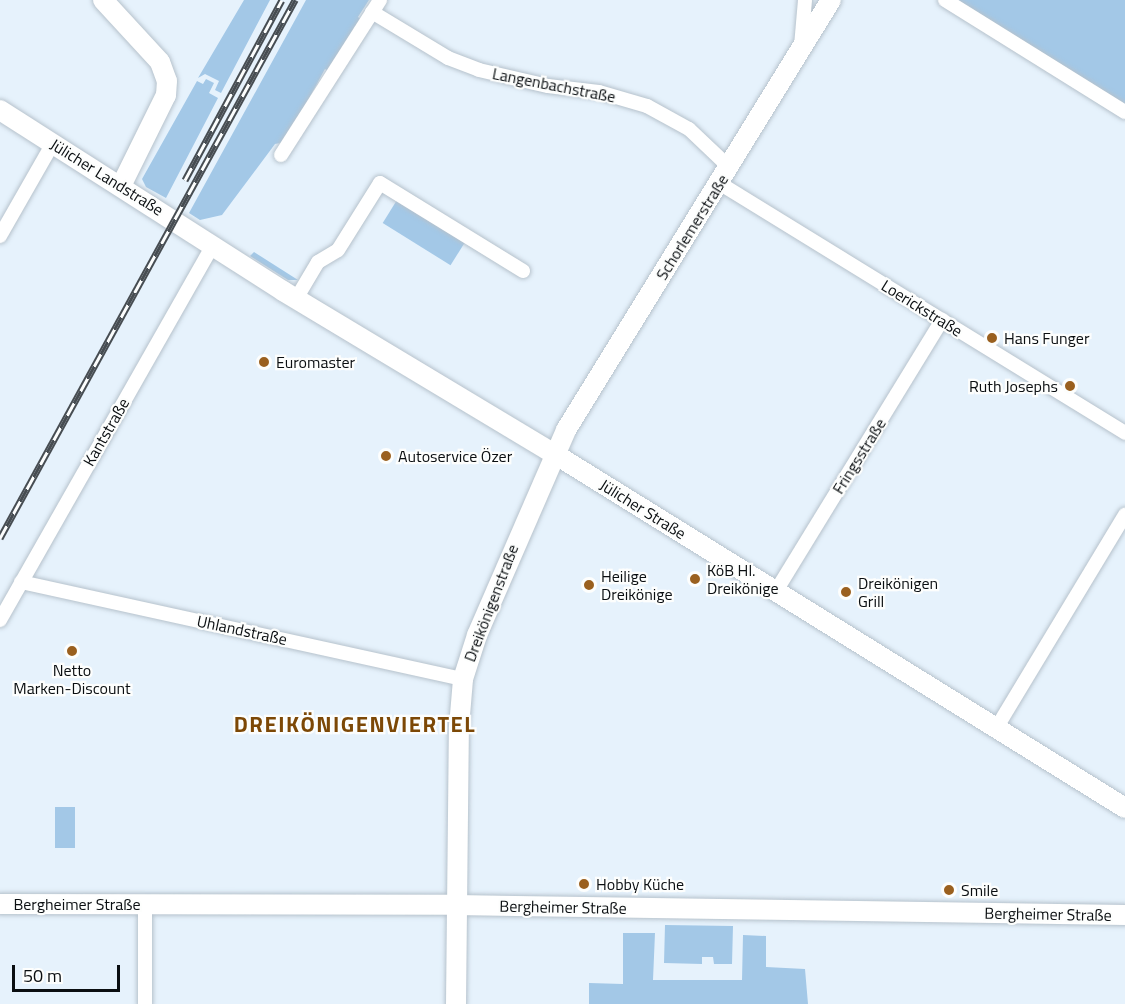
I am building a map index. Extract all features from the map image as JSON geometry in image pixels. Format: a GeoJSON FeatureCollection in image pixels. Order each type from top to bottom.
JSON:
{"type":"FeatureCollection","features":[{"type":"Feature","properties":{"kind":"main road"},"geometry":{"type":"LineString","coordinates":[[103,0],[160,62],[168,81],[166,95],[121,186]]}},
{"type":"Feature","properties":{"kind":"main road","name":"Schorlemerstraße"},"geometry":{"type":"LineString","coordinates":[[553,453],[830,1]]}},
{"type":"Feature","properties":{"kind":"main road","name":"Jülicher Landstraße"},"geometry":{"type":"LineString","coordinates":[[0,110],[213,245]]}},
{"type":"Feature","properties":{"kind":"main road","name":"Jülicher Straße"},"geometry":{"type":"LineString","coordinates":[[213,245],[296,299],[553,453],[1125,808]]}},
{"type":"Feature","properties":{"kind":"main road","name":"Dreikönigenstraße"},"geometry":{"type":"LineString","coordinates":[[456,1004],[455,904],[463,678],[477,635],[553,453]]}},
{"type":"Feature","properties":{"kind":"main road","name":"Jülicher Straße"},"geometry":{"type":"LineString","coordinates":[[1073,774],[1125,799]]}},
{"type":"Feature","properties":{"kind":"main road","name":"Bergheimer Straße"},"geometry":{"type":"LineString","coordinates":[[0,904],[455,904],[1125,915]]}},
{"type":"Feature","properties":{"kind":"street"},"geometry":{"type":"LineString","coordinates":[[800,50],[805,0]]}},
{"type":"Feature","properties":{"kind":"street"},"geometry":{"type":"LineString","coordinates":[[945,0],[1125,112]]}},
{"type":"Feature","properties":{"kind":"street"},"geometry":{"type":"LineString","coordinates":[[281,155],[376,6]]}},
{"type":"Feature","properties":{"kind":"street","name":"Langenbachstraße"},"geometry":{"type":"LineString","coordinates":[[376,6],[448,58],[479,70],[548,86],[598,92],[647,106],[689,129],[724,175]]}},
{"type":"Feature","properties":{"kind":"street"},"geometry":{"type":"LineString","coordinates":[[0,236],[53,143]]}},
{"type":"Feature","properties":{"kind":"street","name":"Loerickstraße"},"geometry":{"type":"LineString","coordinates":[[724,175],[942,320],[1125,433]]}},
{"type":"Feature","properties":{"kind":"street"},"geometry":{"type":"LineString","coordinates":[[296,299],[318,262],[338,250],[380,183],[523,271]]}},
{"type":"Feature","properties":{"kind":"street","name":"Kantstraße"},"geometry":{"type":"LineString","coordinates":[[0,620],[213,245]]}},
{"type":"Feature","properties":{"kind":"street","name":"Fringsstraße"},"geometry":{"type":"LineString","coordinates":[[776,591],[942,320]]}},
{"type":"Feature","properties":{"kind":"street"},"geometry":{"type":"LineString","coordinates":[[997,727],[1125,515]]}},
{"type":"Feature","properties":{"kind":"street","name":"Uhlandstraße"},"geometry":{"type":"LineString","coordinates":[[21,582],[463,678]]}},
{"type":"Feature","properties":{"kind":"street"},"geometry":{"type":"LineString","coordinates":[[145,904],[145,1004]]}},
{"type":"Feature","properties":{"kind":"shaded area"},"geometry":{"type":"Polygon","coordinates":[[[244,0],[270,0],[221,93],[215,90],[219,81],[205,74],[198,78],[244,0]]]}},
{"type":"Feature","properties":{"kind":"shaded area"},"geometry":{"type":"Polygon","coordinates":[[[306,0],[369,0],[358,17],[362,20],[329,71],[325,69],[285,142],[275,144],[222,215],[200,220],[189,213],[306,0]]]}},
{"type":"Feature","properties":{"kind":"shaded area"},"geometry":{"type":"Polygon","coordinates":[[[957,0],[1125,0],[1125,105],[957,0]]]}},
{"type":"Feature","properties":{"kind":"shaded area"},"geometry":{"type":"Polygon","coordinates":[[[206,79],[214,83],[209,93],[218,98],[166,198],[146,187],[142,179],[197,81],[203,84],[206,79]]]}},
{"type":"Feature","properties":{"kind":"shaded area"},"geometry":{"type":"Polygon","coordinates":[[[397,200],[465,242],[451,265],[383,223],[397,200]]]}},
{"type":"Feature","properties":{"kind":"shaded area"},"geometry":{"type":"Polygon","coordinates":[[[254,252],[298,280],[288,280],[250,256],[254,252]]]}},
{"type":"Feature","properties":{"kind":"shaded area"},"geometry":{"type":"Polygon","coordinates":[[[55,807],[75,807],[75,848],[55,848],[55,807]]]}},
{"type":"Feature","properties":{"kind":"shaded area"},"geometry":{"type":"Polygon","coordinates":[[[665,925],[733,926],[732,964],[714,964],[713,957],[702,957],[702,964],[664,963],[665,925]]]}},
{"type":"Feature","properties":{"kind":"shaded area"},"geometry":{"type":"Polygon","coordinates":[[[623,933],[655,933],[653,980],[742,980],[743,935],[766,936],[766,967],[805,969],[808,1004],[589,1004],[589,983],[623,984],[623,933]]]}},
{"type":"Feature","properties":{"kind":"railway"},"geometry":{"type":"LineString","coordinates":[[185,180],[282,0]]}},
{"type":"Feature","properties":{"kind":"railway"},"geometry":{"type":"LineString","coordinates":[[0,538],[295,0]]}},
{"type":"Feature","properties":{"kind":"place","name":"Hans Funger"},"geometry":{"type":"Point","coordinates":[992,338]}},
{"type":"Feature","properties":{"kind":"place","name":"Euromaster"},"geometry":{"type":"Point","coordinates":[264,362]}},
{"type":"Feature","properties":{"kind":"place","name":"Ruth Josephs"},"geometry":{"type":"Point","coordinates":[1070,386]}},
{"type":"Feature","properties":{"kind":"place","name":"Autoservice Özer"},"geometry":{"type":"Point","coordinates":[386,456]}},
{"type":"Feature","properties":{"kind":"place","name":"KöB Hl. Dreikönige"},"geometry":{"type":"Point","coordinates":[695,579]}},
{"type":"Feature","properties":{"kind":"place","name":"Heilige Dreikönige"},"geometry":{"type":"Point","coordinates":[589,585]}},
{"type":"Feature","properties":{"kind":"place","name":"Dreikönigen Grill"},"geometry":{"type":"Point","coordinates":[846,592]}},
{"type":"Feature","properties":{"kind":"place","name":"Netto Marken-Discount"},"geometry":{"type":"Point","coordinates":[72,651]}},
{"type":"Feature","properties":{"kind":"place","name":"Hobby Küche"},"geometry":{"type":"Point","coordinates":[584,884]}},
{"type":"Feature","properties":{"kind":"place","name":"Smile"},"geometry":{"type":"Point","coordinates":[949,890]}},
{"type":"Feature","properties":{"kind":"district","name":"DREIKÖNIGENVIERTEL"},"geometry":{"type":"Point","coordinates":[355,725]}}]}
